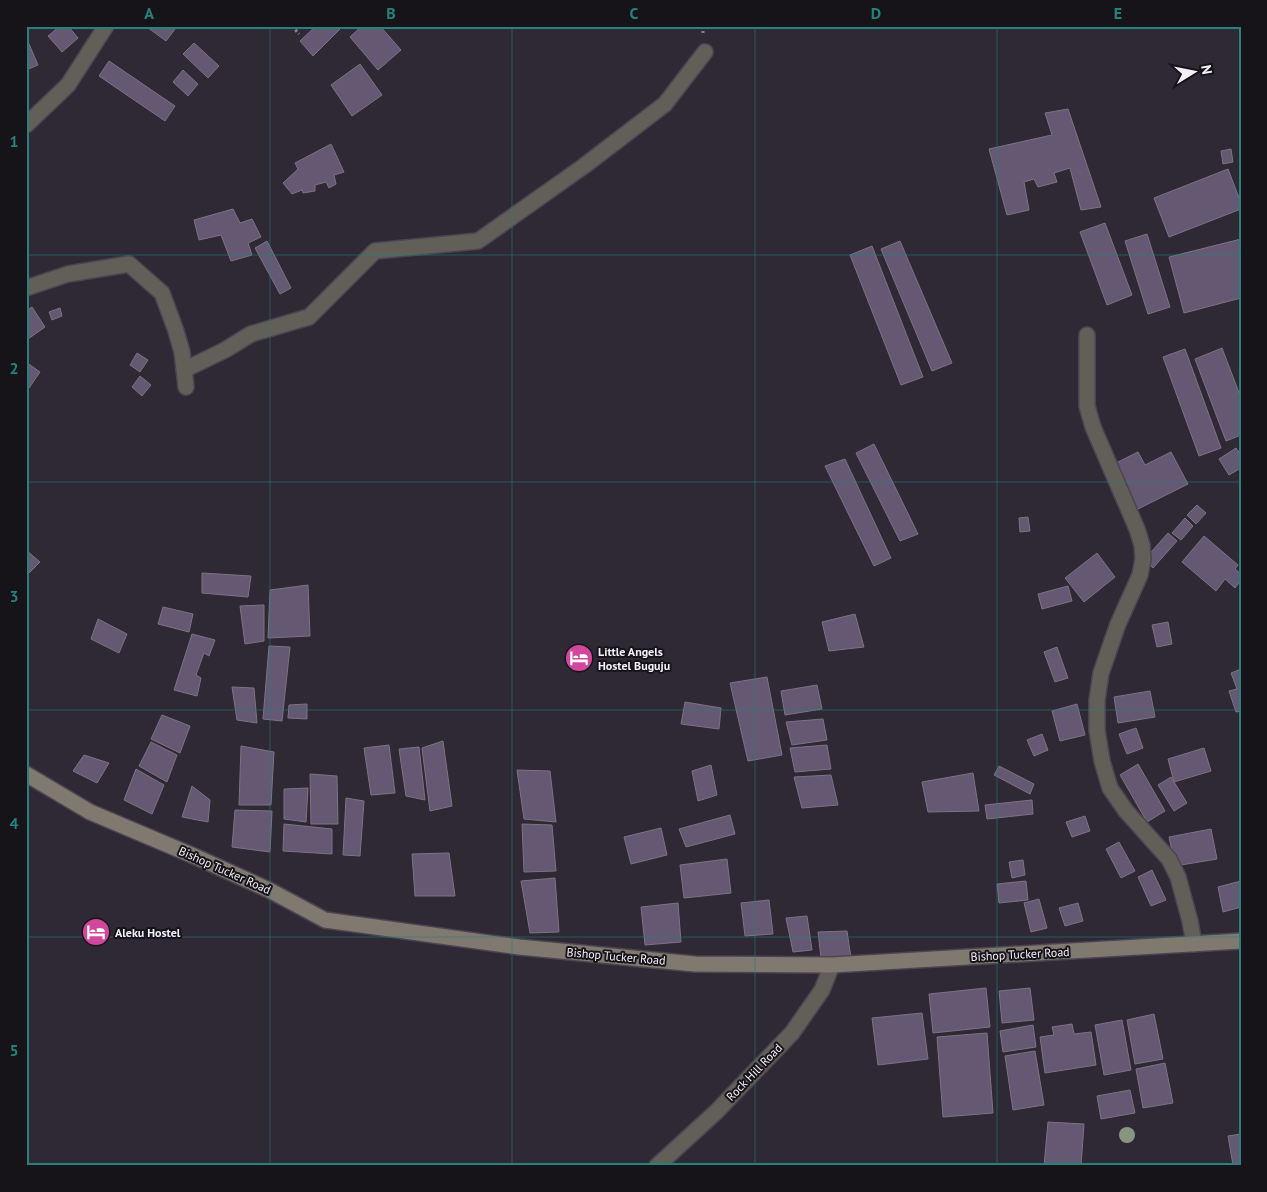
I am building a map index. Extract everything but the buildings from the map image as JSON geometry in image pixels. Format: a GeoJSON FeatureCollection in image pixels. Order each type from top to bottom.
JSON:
{"type":"FeatureCollection","features":[{"type":"Feature","properties":{"kind":"main road","name":"Bishop Tucker Road"},"geometry":{"type":"LineString","coordinates":[[26,774],[90,812],[269,890],[325,920],[518,947],[695,964],[832,964],[1241,941]]}},
{"type":"Feature","properties":{"kind":"street"},"geometry":{"type":"LineString","coordinates":[[26,125],[68,85],[106,26]]}},
{"type":"Feature","properties":{"kind":"street"},"geometry":{"type":"LineString","coordinates":[[184,370],[225,350],[252,334],[310,317],[375,251],[478,241],[584,166],[665,104],[705,52]]}},
{"type":"Feature","properties":{"kind":"street"},"geometry":{"type":"LineString","coordinates":[[26,288],[68,274],[129,264],[162,293],[182,352],[186,388]]}},
{"type":"Feature","properties":{"kind":"street"},"geometry":{"type":"LineString","coordinates":[[1087,335],[1087,406],[1093,426],[1137,530],[1142,545],[1143,559],[1140,575],[1118,624],[1101,673],[1097,700],[1097,730],[1102,761],[1110,788],[1126,811],[1169,859],[1178,877],[1194,944]]}},
{"type":"Feature","properties":{"kind":"street","name":"Rock Hill Road"},"geometry":{"type":"LineString","coordinates":[[658,1165],[716,1112],[792,1033],[822,990],[832,964]]}},
{"type":"Feature","properties":{"kind":"path"},"geometry":{"type":"LineString","coordinates":[[292,26],[299,34]]}},
{"type":"Feature","properties":{"kind":"place","name":"Little Angels Hostel Buguju"},"geometry":{"type":"Point","coordinates":[579,658]}},
{"type":"Feature","properties":{"kind":"place","name":"Aleku Hostel"},"geometry":{"type":"Point","coordinates":[96,932]}}]}
